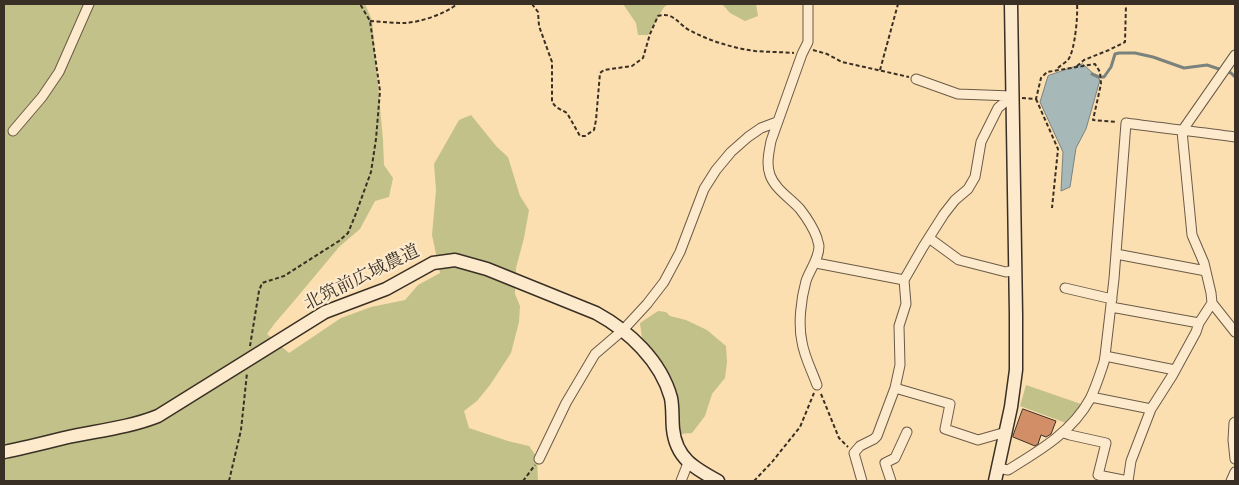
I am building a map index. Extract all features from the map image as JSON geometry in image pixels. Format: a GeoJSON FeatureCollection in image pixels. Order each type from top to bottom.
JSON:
{"type":"FeatureCollection","features":[{"type":"Feature","properties":{"kind":"street"},"geometry":{"type":"LineString","coordinates":[[13,131],[42,98],[59,72],[89,4]]}},
{"type":"Feature","properties":{"kind":"street"},"geometry":{"type":"LineString","coordinates":[[808,4],[808,42],[777,122],[768,154],[768,168],[774,184],[800,209],[814,228],[819,245],[816,263],[805,284],[800,327],[802,344],[817,385]]}},
{"type":"Feature","properties":{"kind":"street"},"geometry":{"type":"LineString","coordinates":[[995,481],[1011,407],[1016,370],[1011,4]]}},
{"type":"Feature","properties":{"kind":"street"},"geometry":{"type":"LineString","coordinates":[[1235,55],[1182,131],[1192,236],[1204,262],[1212,303],[1235,332]]}},
{"type":"Feature","properties":{"kind":"street"},"geometry":{"type":"LineString","coordinates":[[916,79],[958,94],[1012,96]]}},
{"type":"Feature","properties":{"kind":"street"},"geometry":{"type":"LineString","coordinates":[[862,481],[854,454],[860,446],[877,436],[900,365],[899,326],[906,304],[904,280],[944,214],[955,200],[968,189],[975,176],[981,142],[998,108],[1012,96]]}},
{"type":"Feature","properties":{"kind":"street"},"geometry":{"type":"LineString","coordinates":[[539,459],[566,403],[595,354],[623,330],[664,282],[680,252],[704,188],[716,170],[731,152],[748,137],[761,128],[777,122]]}},
{"type":"Feature","properties":{"kind":"street"},"geometry":{"type":"LineString","coordinates":[[998,468],[1008,470],[1064,433],[1091,397],[1104,362],[1116,254],[1126,123],[1235,137]]}},
{"type":"Feature","properties":{"kind":"street"},"geometry":{"type":"LineString","coordinates":[[929,238],[959,260],[1006,272],[1015,270]]}},
{"type":"Feature","properties":{"kind":"street"},"geometry":{"type":"LineString","coordinates":[[1116,254],[1206,271]]}},
{"type":"Feature","properties":{"kind":"street","name":"北筑前広域農道"},"geometry":{"type":"LineString","coordinates":[[4,452],[143,422],[158,416],[324,312],[386,288],[433,262],[455,260],[486,269],[596,313],[623,330],[642,348],[656,366],[667,386],[671,400],[675,442],[682,456],[688,463],[718,481]]}},
{"type":"Feature","properties":{"kind":"street"},"geometry":{"type":"LineString","coordinates":[[816,263],[904,280]]}},
{"type":"Feature","properties":{"kind":"street"},"geometry":{"type":"LineString","coordinates":[[1065,288],[1111,303],[1199,323]]}},
{"type":"Feature","properties":{"kind":"street"},"geometry":{"type":"LineString","coordinates":[[1064,433],[1106,443],[1098,475],[1128,481],[1131,461],[1151,409],[1212,303]]}},
{"type":"Feature","properties":{"kind":"street"},"geometry":{"type":"LineString","coordinates":[[1105,356],[1175,370]]}},
{"type":"Feature","properties":{"kind":"street"},"geometry":{"type":"LineString","coordinates":[[894,388],[950,404],[945,429],[978,440],[1006,432]]}},
{"type":"Feature","properties":{"kind":"street"},"geometry":{"type":"LineString","coordinates":[[1091,397],[1151,409]]}},
{"type":"Feature","properties":{"kind":"street"},"geometry":{"type":"LineString","coordinates":[[1235,422],[1233,440],[1235,459]]}},
{"type":"Feature","properties":{"kind":"street"},"geometry":{"type":"LineString","coordinates":[[891,481],[885,463],[896,458],[907,432]]}},
{"type":"Feature","properties":{"kind":"street"},"geometry":{"type":"LineString","coordinates":[[680,481],[688,463]]}},
{"type":"Feature","properties":{"kind":"street"},"geometry":{"type":"LineString","coordinates":[[1231,481],[1235,472]]}},
{"type":"Feature","properties":{"kind":"path"},"geometry":{"type":"LineString","coordinates":[[229,481],[242,430],[248,360],[262,283],[284,276],[339,241],[348,233],[371,172],[380,91],[370,21],[360,4]]}},
{"type":"Feature","properties":{"kind":"path"},"geometry":{"type":"LineString","coordinates":[[370,21],[406,23],[427,18],[452,8],[457,4]]}},
{"type":"Feature","properties":{"kind":"path"},"geometry":{"type":"LineString","coordinates":[[532,4],[538,12],[539,26],[552,62],[552,102],[556,107],[567,113],[580,136],[585,136],[594,130],[600,73],[604,70],[632,66],[643,58],[658,16],[664,14],[670,15],[690,31],[718,43],[754,50],[804,51],[827,54],[842,62],[916,79]]}},
{"type":"Feature","properties":{"kind":"path"},"geometry":{"type":"LineString","coordinates":[[880,70],[898,4]]}},
{"type":"Feature","properties":{"kind":"path"},"geometry":{"type":"LineString","coordinates":[[1056,69],[1069,59],[1071,54],[1078,14],[1077,4]]}},
{"type":"Feature","properties":{"kind":"path"},"geometry":{"type":"LineString","coordinates":[[1076,67],[1084,60],[1124,42],[1126,4]]}},
{"type":"Feature","properties":{"kind":"path"},"geometry":{"type":"LineString","coordinates":[[1052,208],[1058,149],[1036,100],[1041,78],[1047,72],[1056,69],[1095,64],[1100,72],[1101,84],[1094,120],[1126,123]]}},
{"type":"Feature","properties":{"kind":"path"},"geometry":{"type":"LineString","coordinates":[[1012,96],[1036,100]]}},
{"type":"Feature","properties":{"kind":"path"},"geometry":{"type":"LineString","coordinates":[[817,385],[839,438],[854,454]]}},
{"type":"Feature","properties":{"kind":"path"},"geometry":{"type":"LineString","coordinates":[[754,481],[800,427],[817,385]]}},
{"type":"Feature","properties":{"kind":"path"},"geometry":{"type":"LineString","coordinates":[[523,481],[539,459]]}},
{"type":"Feature","properties":{"kind":"shaded area"},"geometry":{"type":"Polygon","coordinates":[[[4,4],[365,4],[372,20],[384,165],[393,178],[389,197],[375,201],[360,229],[339,247],[267,334],[289,353],[341,318],[371,307],[405,300],[418,285],[440,273],[432,235],[436,190],[434,164],[459,120],[471,115],[497,147],[508,157],[520,196],[529,210],[516,268],[515,294],[520,306],[519,322],[511,353],[490,385],[477,401],[464,411],[469,428],[529,446],[537,457],[538,481],[4,481],[4,4]]]}},
{"type":"Feature","properties":{"kind":"shaded area"},"geometry":{"type":"Polygon","coordinates":[[[623,4],[669,4],[664,7],[648,35],[638,35],[636,23],[623,4]]]}},
{"type":"Feature","properties":{"kind":"shaded area"},"geometry":{"type":"Polygon","coordinates":[[[722,4],[756,4],[758,16],[745,21],[730,13],[722,4]]]}},
{"type":"Feature","properties":{"kind":"shaded area"},"geometry":{"type":"Polygon","coordinates":[[[1083,64],[1100,80],[1086,129],[1076,148],[1070,187],[1061,191],[1063,152],[1040,102],[1048,76],[1083,64]]]}},
{"type":"Feature","properties":{"kind":"shaded area"},"geometry":{"type":"Polygon","coordinates":[[[658,311],[666,312],[670,316],[686,320],[707,330],[726,346],[725,378],[712,394],[705,416],[692,433],[680,434],[678,399],[672,379],[642,339],[640,323],[658,311]]]}},
{"type":"Feature","properties":{"kind":"shaded area"},"geometry":{"type":"Polygon","coordinates":[[[1026,385],[1081,404],[1077,413],[1066,423],[1020,406],[1026,385]]]}},
{"type":"Feature","properties":{"kind":"building"},"geometry":{"type":"Polygon","coordinates":[[[1023,409],[1056,421],[1051,434],[1046,437],[1041,435],[1038,444],[1035,446],[1013,437],[1023,409]]]}},
{"type":"Feature","properties":{"kind":"waterway"},"geometry":{"type":"LineString","coordinates":[[1092,74],[1104,77],[1111,67],[1115,54],[1135,53],[1184,68],[1207,65],[1231,73],[1235,77]]}}]}
